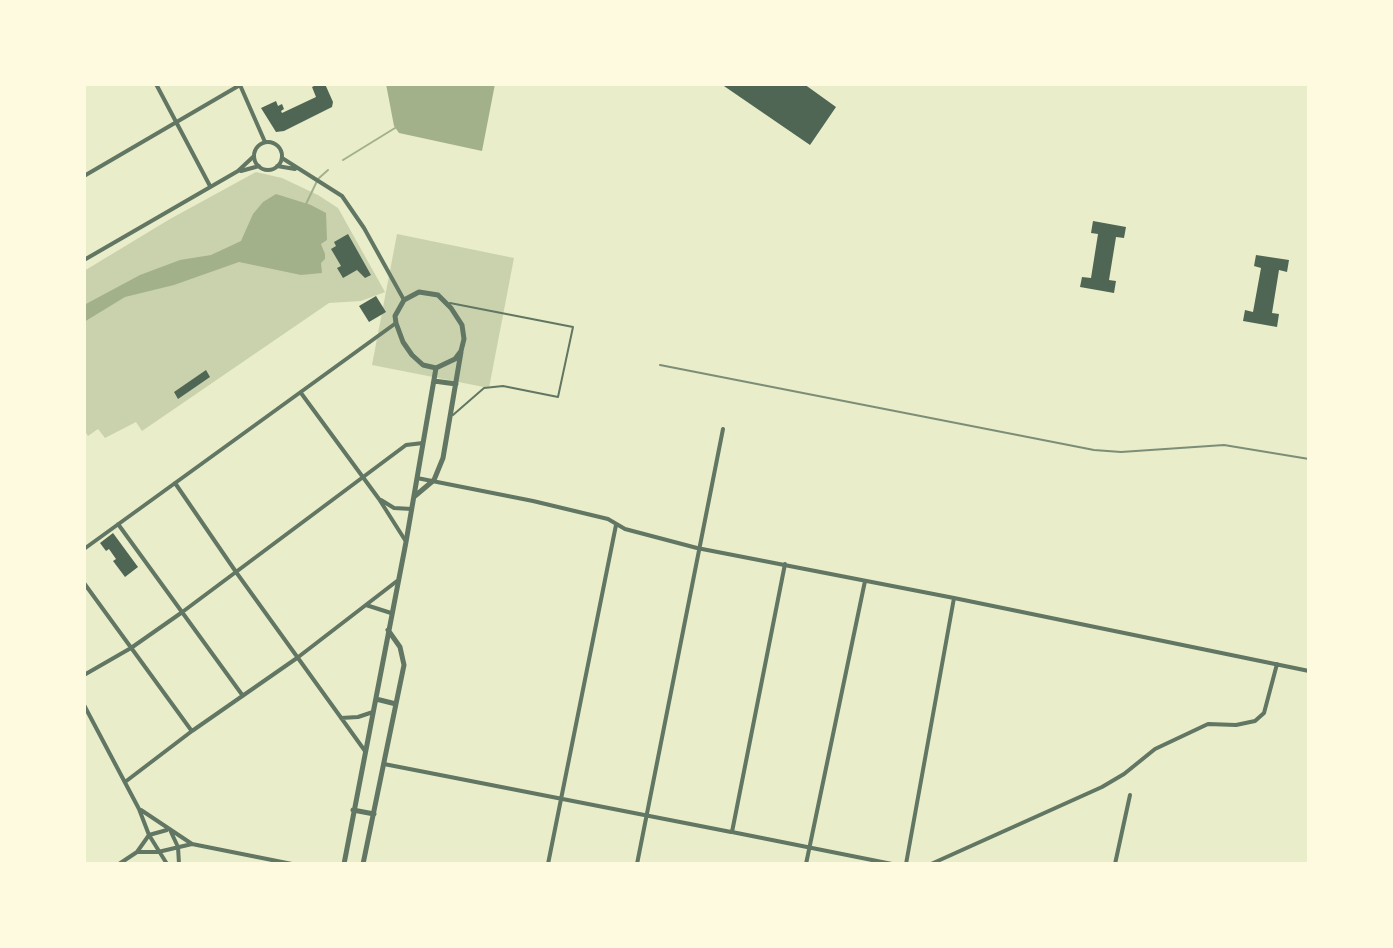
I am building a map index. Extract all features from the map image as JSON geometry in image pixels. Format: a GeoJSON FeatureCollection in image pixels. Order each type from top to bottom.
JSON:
{"type":"FeatureCollection","features":[{"type":"Feature","properties":{"kind":"street"},"geometry":{"type":"LineString","coordinates":[[156,84],[210,186]]}},
{"type":"Feature","properties":{"kind":"street"},"geometry":{"type":"LineString","coordinates":[[84,176],[240,84],[265,142]]}},
{"type":"Feature","properties":{"kind":"street"},"geometry":{"type":"LineString","coordinates":[[238,171],[254,156],[259,145],[265,142],[278,146],[282,158],[342,196],[364,228],[404,300]]}},
{"type":"Feature","properties":{"kind":"street"},"geometry":{"type":"LineString","coordinates":[[254,156],[259,166]]}},
{"type":"Feature","properties":{"kind":"street"},"geometry":{"type":"LineString","coordinates":[[277,166],[282,158]]}},
{"type":"Feature","properties":{"kind":"street"},"geometry":{"type":"LineString","coordinates":[[84,260],[238,171],[259,166],[297,169]]}},
{"type":"Feature","properties":{"kind":"street"},"geometry":{"type":"LineString","coordinates":[[415,496],[434,480],[443,458],[464,339],[462,325],[438,295],[419,292],[404,300],[395,316],[396,323],[403,342],[423,365],[436,368],[455,359],[461,351]]}},
{"type":"Feature","properties":{"kind":"street"},"geometry":{"type":"LineString","coordinates":[[84,549],[396,323]]}},
{"type":"Feature","properties":{"kind":"street"},"geometry":{"type":"LineString","coordinates":[[344,864],[415,496],[436,368]]}},
{"type":"Feature","properties":{"kind":"street"},"geometry":{"type":"LineString","coordinates":[[434,381],[456,384]]}},
{"type":"Feature","properties":{"kind":"street"},"geometry":{"type":"LineString","coordinates":[[301,393],[379,499],[406,542]]}},
{"type":"Feature","properties":{"kind":"street"},"geometry":{"type":"LineString","coordinates":[[637,864],[697,548],[723,429]]}},
{"type":"Feature","properties":{"kind":"street"},"geometry":{"type":"LineString","coordinates":[[84,675],[131,648],[181,613],[406,445],[423,443]]}},
{"type":"Feature","properties":{"kind":"street"},"geometry":{"type":"LineString","coordinates":[[417,478],[608,519],[616,525],[697,548],[1309,671]]}},
{"type":"Feature","properties":{"kind":"street"},"geometry":{"type":"LineString","coordinates":[[175,483],[365,751]]}},
{"type":"Feature","properties":{"kind":"street"},"geometry":{"type":"LineString","coordinates":[[379,499],[394,508],[412,509]]}},
{"type":"Feature","properties":{"kind":"street"},"geometry":{"type":"LineString","coordinates":[[118,524],[243,696]]}},
{"type":"Feature","properties":{"kind":"street"},"geometry":{"type":"LineString","coordinates":[[548,864],[616,525]]}},
{"type":"Feature","properties":{"kind":"street"},"geometry":{"type":"LineString","coordinates":[[732,832],[785,564]]}},
{"type":"Feature","properties":{"kind":"street"},"geometry":{"type":"LineString","coordinates":[[125,782],[297,658],[397,581]]}},
{"type":"Feature","properties":{"kind":"street"},"geometry":{"type":"LineString","coordinates":[[806,864],[865,581]]}},
{"type":"Feature","properties":{"kind":"street"},"geometry":{"type":"LineString","coordinates":[[84,583],[192,731]]}},
{"type":"Feature","properties":{"kind":"street"},"geometry":{"type":"LineString","coordinates":[[906,864],[954,598]]}},
{"type":"Feature","properties":{"kind":"street"},"geometry":{"type":"LineString","coordinates":[[366,605],[391,613]]}},
{"type":"Feature","properties":{"kind":"street"},"geometry":{"type":"LineString","coordinates":[[363,864],[404,665],[400,647],[388,630]]}},
{"type":"Feature","properties":{"kind":"street"},"geometry":{"type":"LineString","coordinates":[[931,864],[1102,787],[1155,749],[1208,724],[1236,725],[1255,721],[1264,713],[1277,664]]}},
{"type":"Feature","properties":{"kind":"street"},"geometry":{"type":"LineString","coordinates":[[376,699],[396,704]]}},
{"type":"Feature","properties":{"kind":"street"},"geometry":{"type":"LineString","coordinates":[[85,707],[139,809],[149,835],[167,864]]}},
{"type":"Feature","properties":{"kind":"street"},"geometry":{"type":"LineString","coordinates":[[341,718],[358,717],[374,711]]}},
{"type":"Feature","properties":{"kind":"street"},"geometry":{"type":"LineString","coordinates":[[384,764],[892,864]]}},
{"type":"Feature","properties":{"kind":"street"},"geometry":{"type":"LineString","coordinates":[[1115,864],[1130,795]]}},
{"type":"Feature","properties":{"kind":"street"},"geometry":{"type":"LineString","coordinates":[[139,809],[192,844],[292,864]]}},
{"type":"Feature","properties":{"kind":"street"},"geometry":{"type":"LineString","coordinates":[[353,810],[374,814]]}},
{"type":"Feature","properties":{"kind":"street"},"geometry":{"type":"LineString","coordinates":[[119,864],[137,852],[149,835],[170,830]]}},
{"type":"Feature","properties":{"kind":"street"},"geometry":{"type":"LineString","coordinates":[[170,830],[178,847],[179,864]]}},
{"type":"Feature","properties":{"kind":"street"},"geometry":{"type":"LineString","coordinates":[[137,852],[158,852],[192,844]]}},
{"type":"Feature","properties":{"kind":"lane"},"geometry":{"type":"LineString","coordinates":[[445,302],[573,327],[558,397],[503,386],[484,388],[452,416]]}},
{"type":"Feature","properties":{"kind":"shaded area"},"geometry":{"type":"Polygon","coordinates":[[[386,84],[495,84],[482,151],[399,133],[394,126],[386,84]]]}},
{"type":"Feature","properties":{"kind":"shaded area"},"geometry":{"type":"Polygon","coordinates":[[[256,172],[282,178],[338,208],[385,292],[361,301],[329,303],[142,431],[136,422],[105,438],[98,429],[88,436],[84,430],[84,271],[256,172]]]}},
{"type":"Feature","properties":{"kind":"shaded area"},"geometry":{"type":"Polygon","coordinates":[[[276,194],[326,213],[327,240],[321,244],[325,254],[321,263],[322,273],[301,275],[239,262],[174,285],[125,297],[84,322],[84,305],[140,275],[180,260],[211,255],[241,241],[253,214],[263,202],[276,194]]]}},
{"type":"Feature","properties":{"kind":"shaded area"},"geometry":{"type":"Polygon","coordinates":[[[397,234],[514,258],[489,388],[372,365],[397,234]]]}},
{"type":"Feature","properties":{"kind":"building"},"geometry":{"type":"Polygon","coordinates":[[[325,84],[333,102],[332,107],[276,132],[261,108],[276,101],[278,106],[282,104],[282,113],[316,97],[312,87],[325,84]]]}},
{"type":"Feature","properties":{"kind":"building"},"geometry":{"type":"Polygon","coordinates":[[[721,84],[804,84],[836,107],[810,145],[721,84]]]}},
{"type":"Feature","properties":{"kind":"building"},"geometry":{"type":"Polygon","coordinates":[[[1093,221],[1126,227],[1124,238],[1116,237],[1109,280],[1116,281],[1114,293],[1080,287],[1082,277],[1091,278],[1098,234],[1091,233],[1093,221]]]}},
{"type":"Feature","properties":{"kind":"building"},"geometry":{"type":"Polygon","coordinates":[[[348,234],[371,275],[365,278],[357,270],[343,278],[337,268],[341,266],[331,249],[336,246],[334,242],[348,234]]]}},
{"type":"Feature","properties":{"kind":"building"},"geometry":{"type":"Polygon","coordinates":[[[1256,255],[1289,260],[1287,272],[1279,270],[1272,313],[1279,314],[1277,327],[1243,321],[1245,310],[1253,312],[1261,268],[1254,266],[1256,255]]]}},
{"type":"Feature","properties":{"kind":"building"},"geometry":{"type":"Polygon","coordinates":[[[376,296],[386,312],[369,322],[359,306],[376,296]]]}},
{"type":"Feature","properties":{"kind":"building"},"geometry":{"type":"Polygon","coordinates":[[[206,370],[210,377],[178,399],[174,392],[206,370]]]}},
{"type":"Feature","properties":{"kind":"building"},"geometry":{"type":"Polygon","coordinates":[[[113,533],[138,567],[125,577],[113,561],[116,559],[109,549],[106,551],[100,543],[113,533]]]}},
{"type":"Feature","properties":{"kind":"waterway"},"geometry":{"type":"LineString","coordinates":[[343,160],[395,128]]}},
{"type":"Feature","properties":{"kind":"waterway"},"geometry":{"type":"LineString","coordinates":[[306,204],[318,179],[328,170]]}},
{"type":"Feature","properties":{"kind":"railway"},"geometry":{"type":"LineString","coordinates":[[660,365],[1094,450],[1121,452],[1224,445],[1309,459]]}}]}
